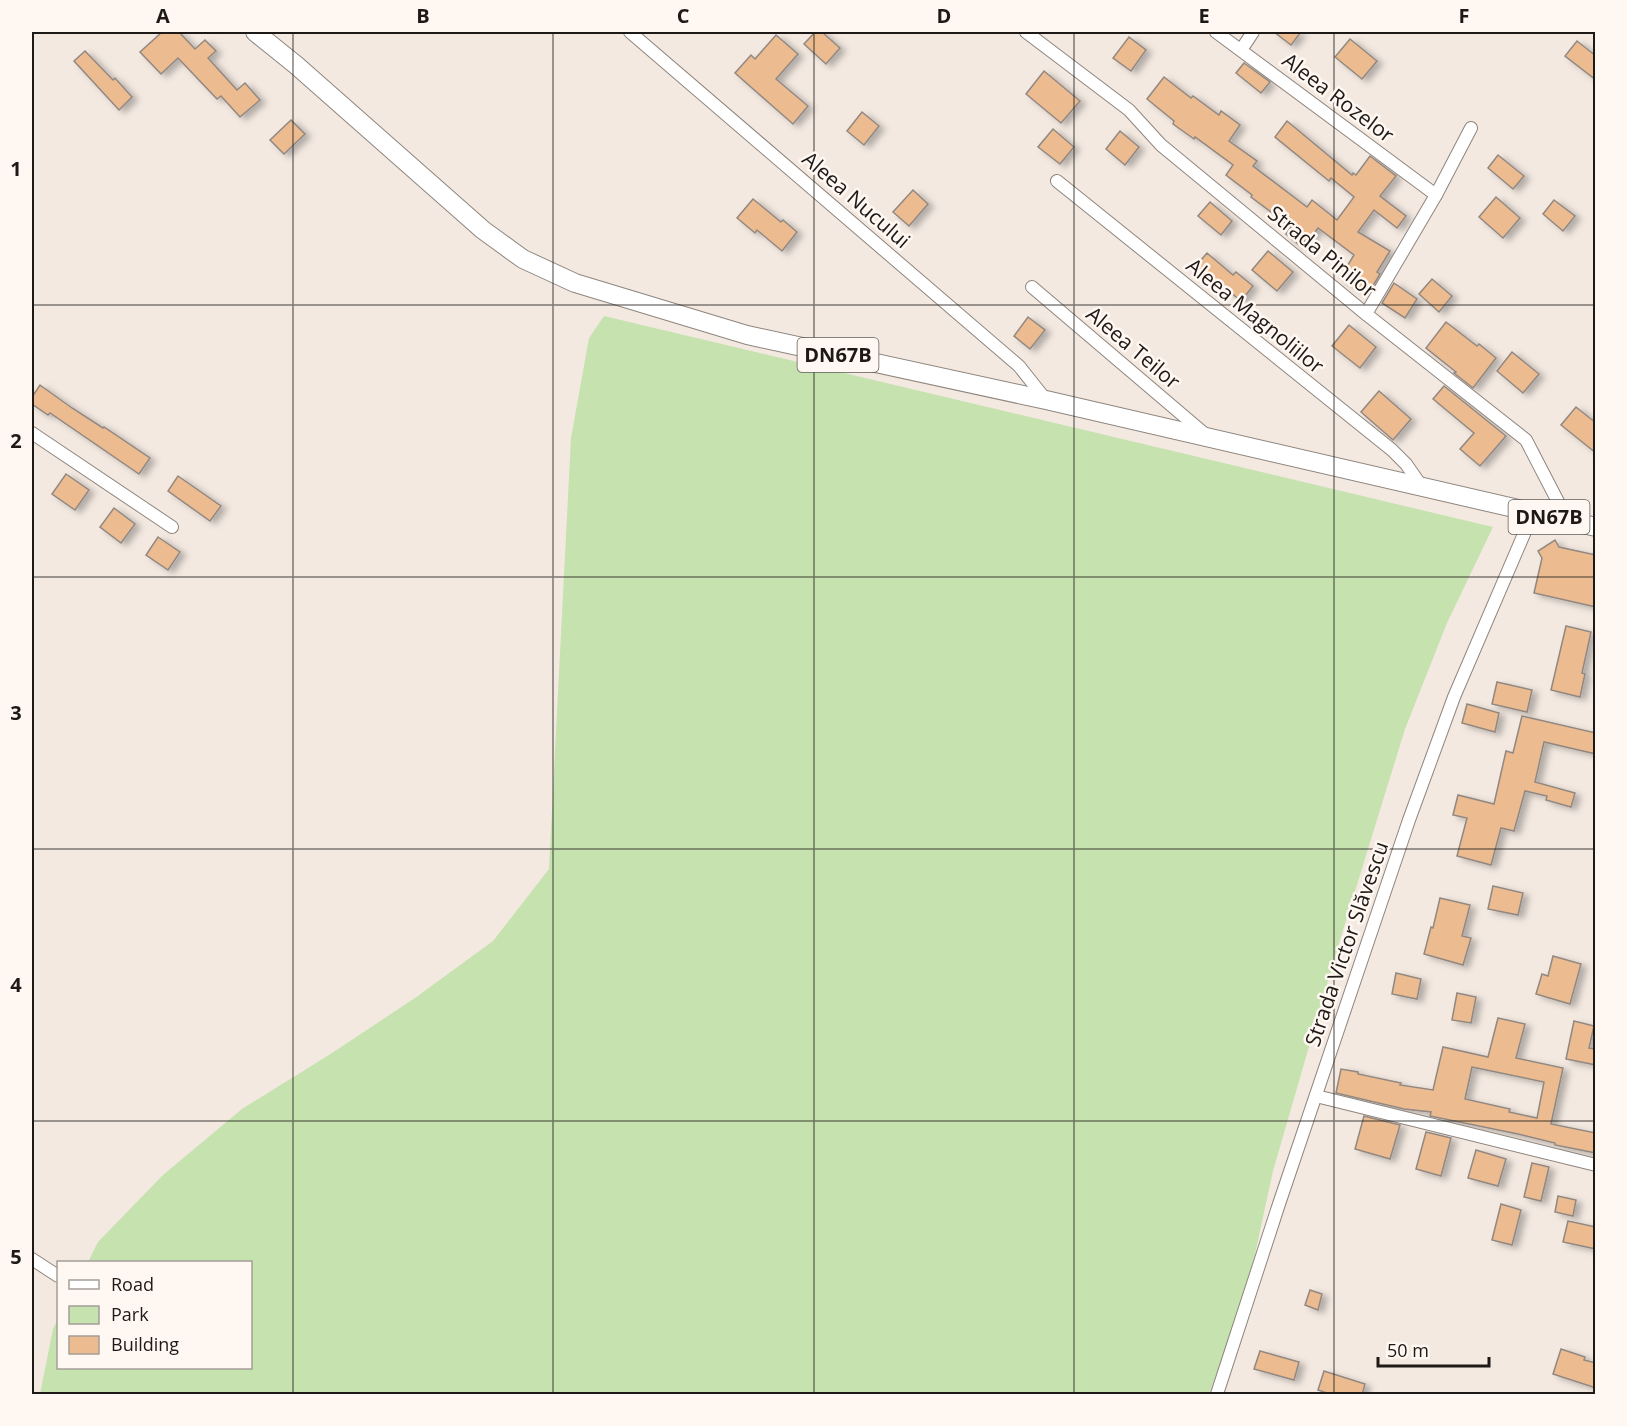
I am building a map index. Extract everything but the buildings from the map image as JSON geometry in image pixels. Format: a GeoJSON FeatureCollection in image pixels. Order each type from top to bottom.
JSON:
{"type":"FeatureCollection","features":[{"type":"Feature","properties":{"kind":"main road","name":"DN67B"},"geometry":{"type":"LineString","coordinates":[[255,32],[296,65],[483,230],[523,259],[575,283],[747,335],[1046,400],[1596,527]]}},
{"type":"Feature","properties":{"kind":"street","name":"Strada Pinilor"},"geometry":{"type":"LineString","coordinates":[[1026,32],[1129,110],[1161,145],[1366,314],[1526,440],[1568,521]]}},
{"type":"Feature","properties":{"kind":"street","name":"Aleea Rozelor"},"geometry":{"type":"LineString","coordinates":[[1216,32],[1436,195]]}},
{"type":"Feature","properties":{"kind":"street"},"geometry":{"type":"LineString","coordinates":[[1241,50],[1253,32]]}},
{"type":"Feature","properties":{"kind":"street","name":"Aleea Nucului"},"geometry":{"type":"LineString","coordinates":[[632,33],[1019,366],[1046,400]]}},
{"type":"Feature","properties":{"kind":"street"},"geometry":{"type":"LineString","coordinates":[[1366,314],[1436,195],[1471,128]]}},
{"type":"Feature","properties":{"kind":"street","name":"Aleea Magnoliilor"},"geometry":{"type":"LineString","coordinates":[[1057,181],[1392,450],[1406,464],[1422,488]]}},
{"type":"Feature","properties":{"kind":"street","name":"Aleea Teilor"},"geometry":{"type":"LineString","coordinates":[[1032,287],[1209,438]]}},
{"type":"Feature","properties":{"kind":"street"},"geometry":{"type":"LineString","coordinates":[[32,433],[172,527]]}},
{"type":"Feature","properties":{"kind":"street","name":"Strada Victor Slăvescu"},"geometry":{"type":"LineString","coordinates":[[1217,1395],[1409,820],[1454,697],[1533,513]]}},
{"type":"Feature","properties":{"kind":"street"},"geometry":{"type":"LineString","coordinates":[[1316,1095],[1596,1165]]}},
{"type":"Feature","properties":{"kind":"street"},"geometry":{"type":"LineString","coordinates":[[32,1258],[57,1275]]}},
{"type":"Feature","properties":{"kind":"green space"},"geometry":{"type":"Polygon","coordinates":[[[604,316],[1493,527],[1447,623],[1405,729],[1339,943],[1273,1171],[1247,1291],[1209,1394],[40,1394],[53,1329],[57,1321],[57,1369],[252,1369],[252,1261],[88,1261],[98,1242],[163,1175],[242,1109],[415,998],[493,941],[549,869],[571,438],[589,338],[604,316]]]}}]}
